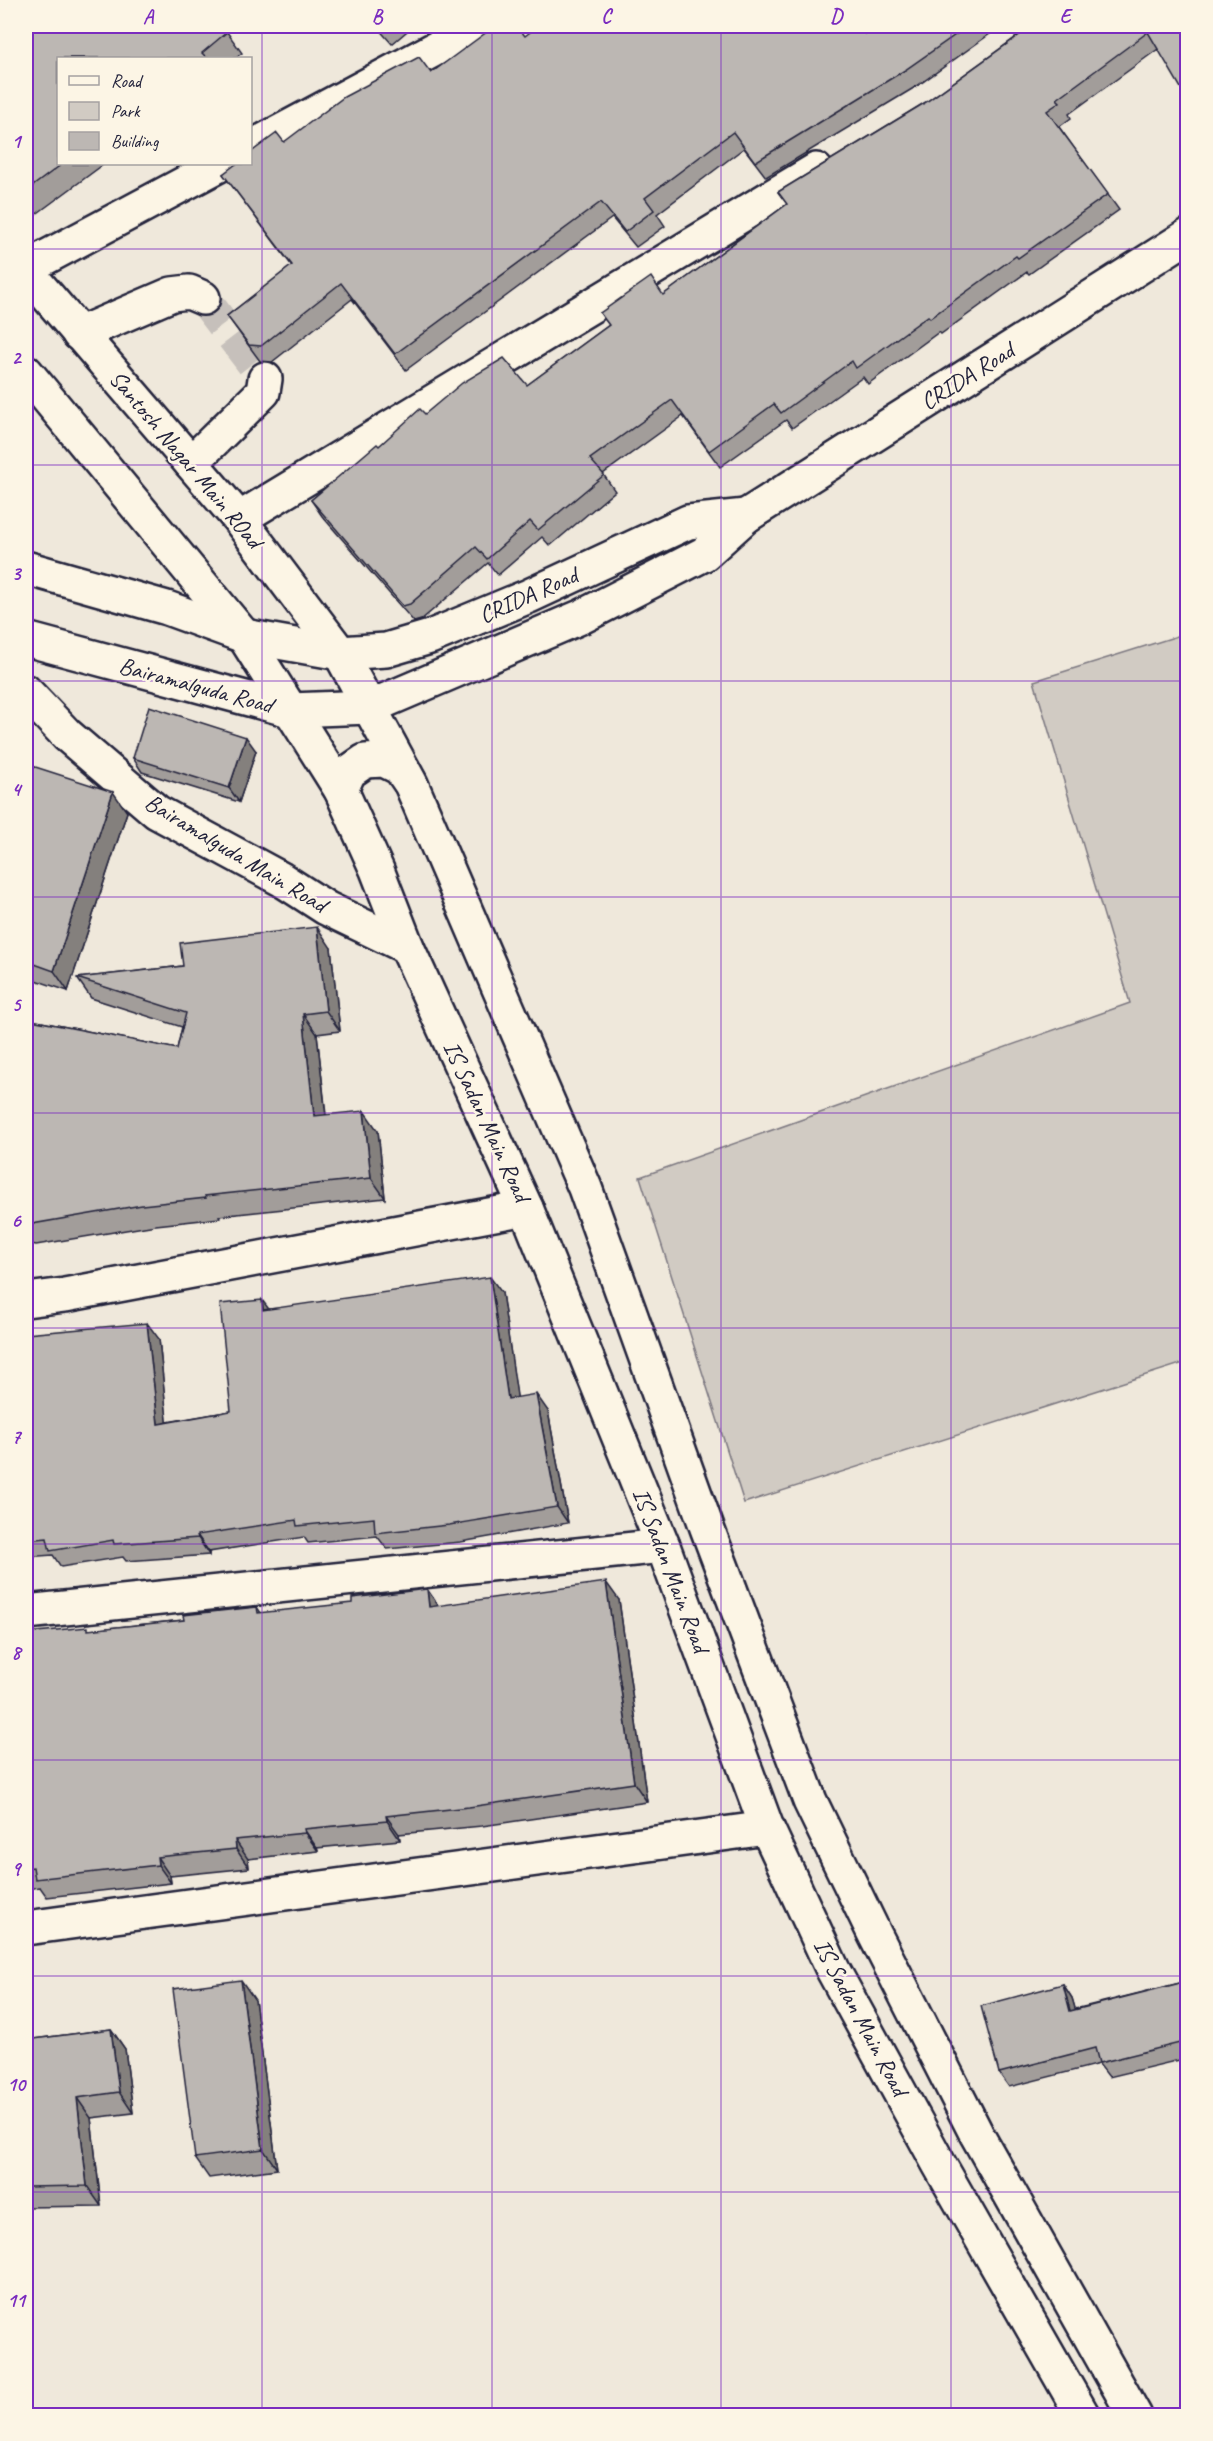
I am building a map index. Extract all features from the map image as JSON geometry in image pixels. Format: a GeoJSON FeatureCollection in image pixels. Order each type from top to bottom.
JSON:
{"type":"FeatureCollection","features":[{"type":"Feature","properties":{"kind":"main road"},"geometry":{"type":"LineString","coordinates":[[252,146],[474,26]]}},
{"type":"Feature","properties":{"kind":"main road"},"geometry":{"type":"LineString","coordinates":[[239,519],[836,157]]}},
{"type":"Feature","properties":{"kind":"main road"},"geometry":{"type":"LineString","coordinates":[[26,269],[219,165]]}},
{"type":"Feature","properties":{"kind":"main road","name":"CRIDA Road"},"geometry":{"type":"LineString","coordinates":[[370,707],[518,644],[704,554],[746,516],[1188,236]]}},
{"type":"Feature","properties":{"kind":"main road","name":"Santosh Nagar Main ROad"},"geometry":{"type":"LineString","coordinates":[[26,269],[79,334],[239,519],[340,653],[370,707]]}},
{"type":"Feature","properties":{"kind":"main road"},"geometry":{"type":"LineString","coordinates":[[79,334],[172,294],[189,292],[203,298]]}},
{"type":"Feature","properties":{"kind":"main road"},"geometry":{"type":"LineString","coordinates":[[26,372],[244,636]]}},
{"type":"Feature","properties":{"kind":"main road"},"geometry":{"type":"LineString","coordinates":[[191,463],[263,392],[265,379]]}},
{"type":"Feature","properties":{"kind":"main road","name":"CRIDA Road"},"geometry":{"type":"LineString","coordinates":[[340,653],[386,650],[430,638],[529,596],[688,522],[746,516]]}},
{"type":"Feature","properties":{"kind":"main road"},"geometry":{"type":"LineString","coordinates":[[26,568],[167,608],[244,636],[340,653]]}},
{"type":"Feature","properties":{"kind":"main road","name":"IS Sadan Main Road"},"geometry":{"type":"LineString","coordinates":[[244,636],[341,790],[377,870],[407,947],[526,1208],[663,1546],[767,1828],[833,1970],[939,2164],[1083,2415]]}},
{"type":"Feature","properties":{"kind":"main road","name":"Bairamalguda Road"},"geometry":{"type":"LineString","coordinates":[[26,639],[290,710],[370,707]]}},
{"type":"Feature","properties":{"kind":"main road","name":"Bairamalguda Main Road"},"geometry":{"type":"LineString","coordinates":[[26,692],[67,735],[157,812],[281,879],[326,908],[407,947]]}},
{"type":"Feature","properties":{"kind":"main road","name":"IS Sadan Main Road"},"geometry":{"type":"LineString","coordinates":[[370,707],[411,784],[585,1188],[707,1528],[810,1802],[977,2134],[1135,2415]]}},
{"type":"Feature","properties":{"kind":"main road"},"geometry":{"type":"LineString","coordinates":[[341,790],[350,772],[364,762],[384,760],[400,768],[411,784]]}},
{"type":"Feature","properties":{"kind":"main road"},"geometry":{"type":"LineString","coordinates":[[26,1300],[65,1295],[526,1208]]}},
{"type":"Feature","properties":{"kind":"main road"},"geometry":{"type":"LineString","coordinates":[[26,1282],[65,1295]]}},
{"type":"Feature","properties":{"kind":"main road"},"geometry":{"type":"LineString","coordinates":[[26,1612],[663,1546]]}},
{"type":"Feature","properties":{"kind":"main road"},"geometry":{"type":"LineString","coordinates":[[26,1928],[767,1828]]}},
{"type":"Feature","properties":{"kind":"main road"},"geometry":{"type":"LineString","coordinates":[[1016,2297],[1057,2276]]}},
{"type":"Feature","properties":{"kind":"green space"},"geometry":{"type":"Polygon","coordinates":[[[1187,633],[1187,1362],[744,1503],[640,1177],[1130,1003],[1034,681],[1187,633]]]}},
{"type":"Feature","properties":{"kind":"building"},"geometry":{"type":"Polygon","coordinates":[[[26,26],[222,26],[227,32],[202,53],[206,57],[57,57],[57,165],[61,165],[26,191],[26,26]]]}},
{"type":"Feature","properties":{"kind":"building"},"geometry":{"type":"Polygon","coordinates":[[[495,26],[517,26],[525,36],[538,26],[859,26],[865,34],[876,26],[968,26],[905,70],[755,162],[733,132],[645,198],[654,210],[625,232],[601,202],[395,354],[341,283],[261,346],[249,345],[227,316],[292,265],[223,174],[235,165],[252,165],[252,152],[277,133],[284,142],[344,97],[419,57],[431,73],[495,26]]]}},
{"type":"Feature","properties":{"kind":"building"},"geometry":{"type":"Polygon","coordinates":[[[1032,26],[1188,26],[1188,100],[1148,32],[1057,99],[1060,102],[1047,111],[1108,194],[930,318],[928,316],[856,368],[852,361],[781,413],[774,404],[709,451],[672,400],[590,459],[604,475],[538,530],[530,521],[487,559],[476,547],[410,604],[403,606],[311,500],[377,444],[379,446],[420,409],[425,414],[462,383],[504,358],[527,385],[609,325],[600,313],[651,277],[663,295],[787,204],[778,192],[926,102],[1032,26]]]}},
{"type":"Feature","properties":{"kind":"building"},"geometry":{"type":"Polygon","coordinates":[[[149,706],[246,737],[229,788],[133,758],[149,706]]]}},
{"type":"Feature","properties":{"kind":"building"},"geometry":{"type":"Polygon","coordinates":[[[26,764],[113,792],[54,971],[26,961],[26,764]]]}},
{"type":"Feature","properties":{"kind":"building"},"geometry":{"type":"Polygon","coordinates":[[[317,927],[326,1011],[303,1014],[314,1116],[364,1111],[371,1178],[205,1196],[206,1198],[142,1205],[26,1225],[26,1019],[177,1049],[186,1013],[77,978],[183,966],[180,943],[317,927]]]}},
{"type":"Feature","properties":{"kind":"building"},"geometry":{"type":"Polygon","coordinates":[[[490,1277],[508,1399],[536,1394],[557,1507],[449,1525],[375,1533],[374,1518],[297,1526],[296,1520],[197,1535],[198,1538],[114,1544],[113,1540],[50,1551],[47,1538],[26,1540],[26,1334],[147,1323],[158,1424],[231,1411],[220,1304],[262,1300],[263,1310],[490,1277]]]}},
{"type":"Feature","properties":{"kind":"building"},"geometry":{"type":"Polygon","coordinates":[[[606,1582],[634,1783],[469,1807],[386,1816],[387,1821],[304,1829],[305,1833],[235,1840],[236,1849],[157,1857],[158,1865],[35,1879],[33,1867],[26,1868],[26,1633],[88,1627],[88,1630],[184,1620],[183,1615],[257,1607],[258,1613],[352,1603],[352,1598],[427,1589],[429,1607],[606,1582]]]}},
{"type":"Feature","properties":{"kind":"building"},"geometry":{"type":"Polygon","coordinates":[[[241,1980],[263,2149],[195,2158],[173,1989],[241,1980]]]}},
{"type":"Feature","properties":{"kind":"building"},"geometry":{"type":"Polygon","coordinates":[[[1188,1981],[1188,2041],[1099,2063],[1095,2048],[999,2073],[981,2006],[1063,1984],[1070,2011],[1188,1981]]]}},
{"type":"Feature","properties":{"kind":"building"},"geometry":{"type":"Polygon","coordinates":[[[111,2029],[119,2092],[77,2098],[87,2186],[26,2187],[26,2040],[111,2029]]]}},
{"type":"Feature","properties":{"kind":"tunnel"},"geometry":{"type":"LineString","coordinates":[[203,298],[265,379]]}}]}
